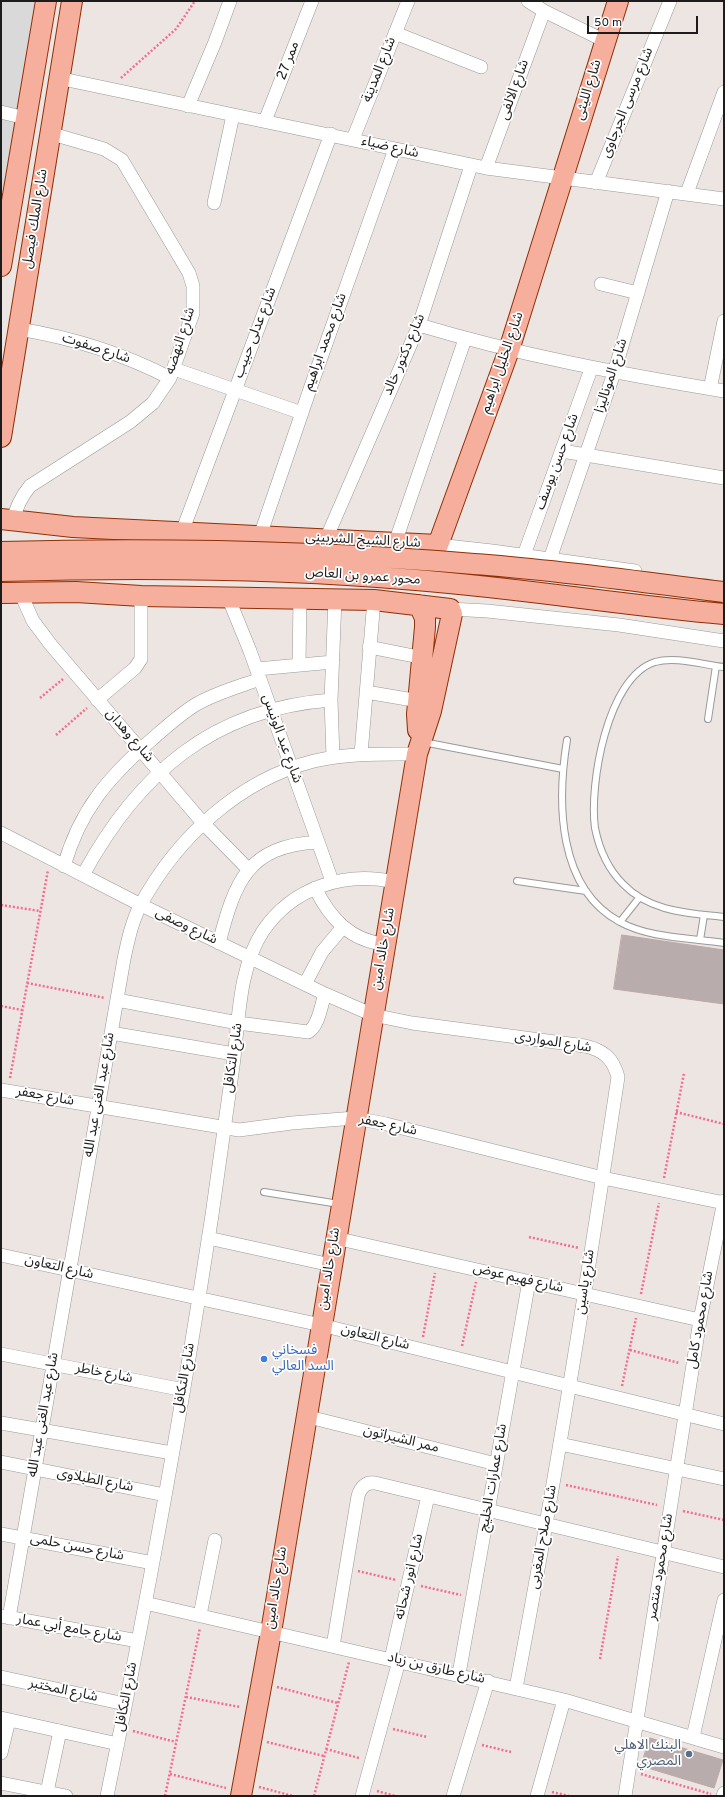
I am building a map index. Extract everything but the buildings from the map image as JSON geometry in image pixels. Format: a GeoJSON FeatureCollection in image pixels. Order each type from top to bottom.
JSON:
{"type":"FeatureCollection","features":[{"type":"Feature","properties":{"kind":"main road","name":"شارع الملك فيصل"},"geometry":{"type":"LineString","coordinates":[[1,266],[7,197],[25,118],[46,1]]}},
{"type":"Feature","properties":{"kind":"main road","name":"شارع الملك فيصل"},"geometry":{"type":"LineString","coordinates":[[1,437],[49,133],[72,1]]}},
{"type":"Feature","properties":{"kind":"main road","name":"شارع الليثى"},"geometry":{"type":"LineString","coordinates":[[562,179],[618,1]]}},
{"type":"Feature","properties":{"kind":"main road","name":"شارع الخليل ابراهيم"},"geometry":{"type":"LineString","coordinates":[[438,545],[509,350],[562,179]]}},
{"type":"Feature","properties":{"kind":"main road","name":"شارع الشيخ الشربينى"},"geometry":{"type":"LineString","coordinates":[[7,520],[73,527],[438,545]]}},
{"type":"Feature","properties":{"kind":"main road"},"geometry":{"type":"LineString","coordinates":[[73,527],[61,532],[52,542],[48,554],[49,567],[54,579],[64,588],[76,592]]}},
{"type":"Feature","properties":{"kind":"main road","name":"محور عمرو بن العاص"},"geometry":{"type":"LineString","coordinates":[[1,552],[86,550],[348,555],[523,568],[724,592]]}},
{"type":"Feature","properties":{"kind":"main road","name":"محور عمرو بن العاص"},"geometry":{"type":"LineString","coordinates":[[1,571],[78,569],[289,572],[416,580],[724,614]]}},
{"type":"Feature","properties":{"kind":"main road"},"geometry":{"type":"LineString","coordinates":[[1,593],[21,594],[76,592],[141,596],[374,600],[450,609]]}},
{"type":"Feature","properties":{"kind":"main road","name":"شارع خالد امين"},"geometry":{"type":"LineString","coordinates":[[418,748],[417,728],[424,658],[425,618],[420,605]]}},
{"type":"Feature","properties":{"kind":"main road","name":"شارع خالد امين"},"geometry":{"type":"LineString","coordinates":[[242,1790],[270,1632],[418,748],[431,711],[452,617],[450,609]]}},
{"type":"Feature","properties":{"kind":"street"},"geometry":{"type":"LineString","coordinates":[[188,106],[215,42],[230,1]]}},
{"type":"Feature","properties":{"kind":"street","name":"ممر 27"},"geometry":{"type":"LineString","coordinates":[[266,121],[312,1]]}},
{"type":"Feature","properties":{"kind":"street","name":"شارع المدينة"},"geometry":{"type":"LineString","coordinates":[[352,139],[408,1]]}},
{"type":"Feature","properties":{"kind":"street"},"geometry":{"type":"LineString","coordinates":[[528,1],[544,11],[605,41]]}},
{"type":"Feature","properties":{"kind":"street","name":"شارع مرسى الجرجاوى"},"geometry":{"type":"LineString","coordinates":[[596,183],[670,1]]}},
{"type":"Feature","properties":{"kind":"street","name":"شارع الالفى"},"geometry":{"type":"LineString","coordinates":[[486,168],[544,11]]}},
{"type":"Feature","properties":{"kind":"street"},"geometry":{"type":"LineString","coordinates":[[395,33],[481,67]]}},
{"type":"Feature","properties":{"kind":"street","name":"شارع ضياء"},"geometry":{"type":"LineString","coordinates":[[58,78],[188,106],[331,134],[471,166],[724,199]]}},
{"type":"Feature","properties":{"kind":"street"},"geometry":{"type":"LineString","coordinates":[[687,193],[724,92]]}},
{"type":"Feature","properties":{"kind":"street"},"geometry":{"type":"LineString","coordinates":[[1,112],[25,118]]}},
{"type":"Feature","properties":{"kind":"street"},"geometry":{"type":"LineString","coordinates":[[214,203],[232,115]]}},
{"type":"Feature","properties":{"kind":"street","name":"شارع النهضه"},"geometry":{"type":"LineString","coordinates":[[7,520],[30,486],[142,413],[162,391],[172,374],[193,313],[194,299],[189,273],[122,160],[104,149],[49,133]]}},
{"type":"Feature","properties":{"kind":"street","name":"شارع عدلى حبيب"},"geometry":{"type":"LineString","coordinates":[[182,532],[331,134]]}},
{"type":"Feature","properties":{"kind":"street","name":"شارع محمد ابراهيم"},"geometry":{"type":"LineString","coordinates":[[260,536],[395,149]]}},
{"type":"Feature","properties":{"kind":"street","name":"شارع دكتور خالد"},"geometry":{"type":"LineString","coordinates":[[326,539],[419,325],[471,166]]}},
{"type":"Feature","properties":{"kind":"street","name":"شارع الموناليزا"},"geometry":{"type":"LineString","coordinates":[[550,559],[614,373],[668,191]]}},
{"type":"Feature","properties":{"kind":"street"},"geometry":{"type":"LineString","coordinates":[[601,284],[638,293]]}},
{"type":"Feature","properties":{"kind":"street"},"geometry":{"type":"LineString","coordinates":[[710,389],[724,322]]}},
{"type":"Feature","properties":{"kind":"street"},"geometry":{"type":"LineString","coordinates":[[419,325],[465,339],[591,369],[724,391]]}},
{"type":"Feature","properties":{"kind":"street","name":"شارع صفوت"},"geometry":{"type":"LineString","coordinates":[[19,329],[88,343],[172,374],[235,390],[302,413]]}},
{"type":"Feature","properties":{"kind":"street"},"geometry":{"type":"LineString","coordinates":[[395,543],[465,339]]}},
{"type":"Feature","properties":{"kind":"street","name":"شارع حسن يوسف"},"geometry":{"type":"LineString","coordinates":[[524,555],[591,369]]}},
{"type":"Feature","properties":{"kind":"street"},"geometry":{"type":"LineString","coordinates":[[562,451],[724,478]]}},
{"type":"Feature","properties":{"kind":"street","name":"شارع الشيخ الشربينى"},"geometry":{"type":"LineString","coordinates":[[438,545],[524,555],[724,583]]}},
{"type":"Feature","properties":{"kind":"street","name":"شارع وهدان"},"geometry":{"type":"LineString","coordinates":[[21,594],[33,621],[41,634],[159,772],[204,823],[249,870]]}},
{"type":"Feature","properties":{"kind":"street"},"geometry":{"type":"LineString","coordinates":[[97,700],[135,668],[141,658],[141,596]]}},
{"type":"Feature","properties":{"kind":"street","name":"شارع عبد الونيس"},"geometry":{"type":"LineString","coordinates":[[228,597],[258,674],[332,881]]}},
{"type":"Feature","properties":{"kind":"street"},"geometry":{"type":"LineString","coordinates":[[299,666],[300,599]]}},
{"type":"Feature","properties":{"kind":"street"},"geometry":{"type":"LineString","coordinates":[[333,757],[332,700],[335,599]]}},
{"type":"Feature","properties":{"kind":"street"},"geometry":{"type":"LineString","coordinates":[[361,754],[374,600]]}},
{"type":"Feature","properties":{"kind":"street"},"geometry":{"type":"LineString","coordinates":[[450,609],[487,611],[611,625],[724,641]]}},
{"type":"Feature","properties":{"kind":"street"},"geometry":{"type":"LineString","coordinates":[[370,647],[424,658]]}},
{"type":"Feature","properties":{"kind":"street"},"geometry":{"type":"LineString","coordinates":[[64,866],[70,845],[91,802],[106,783],[169,724],[196,705],[258,674],[299,666],[333,662]]}},
{"type":"Feature","properties":{"kind":"street"},"geometry":{"type":"LineString","coordinates":[[366,692],[419,701]]}},
{"type":"Feature","properties":{"kind":"street"},"geometry":{"type":"LineString","coordinates":[[83,875],[106,835],[122,813],[159,772],[184,752],[223,729],[271,710],[332,700]]}},
{"type":"Feature","properties":{"kind":"street","name":"شارع عبد الغنى عبد الله"},"geometry":{"type":"LineString","coordinates":[[5,1617],[23,1538],[128,940],[141,905],[170,862],[204,823],[219,808],[255,785],[292,768],[333,757],[418,748]]}},
{"type":"Feature","properties":{"kind":"street","name":"شارع وصفى"},"geometry":{"type":"LineString","coordinates":[[1,833],[141,905],[219,943],[325,994],[373,1014]]}},
{"type":"Feature","properties":{"kind":"street"},"geometry":{"type":"LineString","coordinates":[[219,943],[230,902],[241,880],[249,870],[266,856],[286,846],[318,842]]}},
{"type":"Feature","properties":{"kind":"street","name":"شارع التكافل"},"geometry":{"type":"LineString","coordinates":[[108,1796],[153,1563],[184,1390],[224,1129],[243,988],[251,958],[262,932],[274,918],[287,905],[315,888],[332,881],[359,878],[379,879],[395,882]]}},
{"type":"Feature","properties":{"kind":"street"},"geometry":{"type":"LineString","coordinates":[[315,888],[327,910],[342,928],[356,937],[372,943],[385,944]]}},
{"type":"Feature","properties":{"kind":"street"},"geometry":{"type":"LineString","coordinates":[[305,984],[322,952],[342,928]]}},
{"type":"Feature","properties":{"kind":"street"},"geometry":{"type":"LineString","coordinates":[[117,1000],[238,1023],[308,1032],[313,1028],[316,1022],[325,994]]}},
{"type":"Feature","properties":{"kind":"street","name":"شارع المواردى"},"geometry":{"type":"LineString","coordinates":[[373,1014],[412,1023],[585,1046],[602,1052],[613,1062],[618,1077],[603,1178]]}},
{"type":"Feature","properties":{"kind":"street"},"geometry":{"type":"LineString","coordinates":[[111,1033],[234,1054]]}},
{"type":"Feature","properties":{"kind":"street","name":"شارع جعفر"},"geometry":{"type":"LineString","coordinates":[[4,1090],[224,1129],[246,1130],[292,1123],[355,1118],[386,1124],[603,1178],[661,1191],[724,1202]]}},
{"type":"Feature","properties":{"kind":"street","name":"شارع ياسين"},"geometry":{"type":"LineString","coordinates":[[569,1386],[603,1178]]}},
{"type":"Feature","properties":{"kind":"street","name":"شارع محمود كامل"},"geometry":{"type":"LineString","coordinates":[[685,1414],[700,1320],[724,1202]]}},
{"type":"Feature","properties":{"kind":"street"},"geometry":{"type":"LineString","coordinates":[[208,1238],[331,1265]]}},
{"type":"Feature","properties":{"kind":"street","name":"شارع فهيم عوض"},"geometry":{"type":"LineString","coordinates":[[335,1238],[700,1320]]}},
{"type":"Feature","properties":{"kind":"street","name":"شارع التعاون"},"geometry":{"type":"LineString","coordinates":[[1,1255],[321,1325],[724,1424]]}},
{"type":"Feature","properties":{"kind":"street","name":"شارع عمارات الخليج"},"geometry":{"type":"LineString","coordinates":[[459,1674],[529,1281]]}},
{"type":"Feature","properties":{"kind":"street","name":"شارع خاطر"},"geometry":{"type":"LineString","coordinates":[[1,1354],[184,1390]]}},
{"type":"Feature","properties":{"kind":"street","name":"شارع صلاح المغربى"},"geometry":{"type":"LineString","coordinates":[[516,1688],[547,1524],[569,1386]]}},
{"type":"Feature","properties":{"kind":"street","name":"شارع محمود منتصر"},"geometry":{"type":"LineString","coordinates":[[625,1796],[685,1414]]}},
{"type":"Feature","properties":{"kind":"street","name":"ممر الشيراتون"},"geometry":{"type":"LineString","coordinates":[[305,1416],[496,1464]]}},
{"type":"Feature","properties":{"kind":"street"},"geometry":{"type":"LineString","coordinates":[[1,1423],[172,1453]]}},
{"type":"Feature","properties":{"kind":"street"},"geometry":{"type":"LineString","coordinates":[[560,1444],[724,1478]]}},
{"type":"Feature","properties":{"kind":"street","name":"شارع الطبلاوى"},"geometry":{"type":"LineString","coordinates":[[1,1462],[165,1495]]}},
{"type":"Feature","properties":{"kind":"street"},"geometry":{"type":"LineString","coordinates":[[333,1646],[361,1488],[372,1483],[621,1541],[724,1567]]}},
{"type":"Feature","properties":{"kind":"street","name":"شارع انور شحاته"},"geometry":{"type":"LineString","coordinates":[[364,1792],[381,1726],[428,1496]]}},
{"type":"Feature","properties":{"kind":"street","name":"شارع حسن حلمى"},"geometry":{"type":"LineString","coordinates":[[1,1534],[153,1563]]}},
{"type":"Feature","properties":{"kind":"street"},"geometry":{"type":"LineString","coordinates":[[201,1616],[214,1540]]}},
{"type":"Feature","properties":{"kind":"street"},"geometry":{"type":"LineString","coordinates":[[693,1737],[724,1600]]}},
{"type":"Feature","properties":{"kind":"street","name":"شارع طارق بن زياد"},"geometry":{"type":"LineString","coordinates":[[145,1603],[488,1681],[637,1720],[724,1747]]}},
{"type":"Feature","properties":{"kind":"street","name":"شارع جامع أبي عمار"},"geometry":{"type":"LineString","coordinates":[[5,1617],[138,1641]]}},
{"type":"Feature","properties":{"kind":"street","name":"شارع المختبر"},"geometry":{"type":"LineString","coordinates":[[1,1677],[125,1704]]}},
{"type":"Feature","properties":{"kind":"street"},"geometry":{"type":"LineString","coordinates":[[454,1796],[488,1681]]}},
{"type":"Feature","properties":{"kind":"street"},"geometry":{"type":"LineString","coordinates":[[538,1792],[564,1700]]}},
{"type":"Feature","properties":{"kind":"street"},"geometry":{"type":"LineString","coordinates":[[1,1753],[5,1719],[118,1744]]}},
{"type":"Feature","properties":{"kind":"street"},"geometry":{"type":"LineString","coordinates":[[47,1792],[60,1731]]}},
{"type":"Feature","properties":{"kind":"street"},"geometry":{"type":"LineString","coordinates":[[1,1783],[66,1796]]}},
{"type":"Feature","properties":{"kind":"lane"},"geometry":{"type":"LineString","coordinates":[[724,668],[670,660],[655,662],[641,670],[630,681],[615,708],[604,737],[597,767],[593,797],[595,828],[600,848],[610,868],[622,884],[639,898],[654,906],[679,912],[724,917]]}},
{"type":"Feature","properties":{"kind":"lane"},"geometry":{"type":"LineString","coordinates":[[708,719],[716,666]]}},
{"type":"Feature","properties":{"kind":"lane"},"geometry":{"type":"LineString","coordinates":[[567,740],[563,769],[562,807],[566,839],[574,866],[586,892],[601,909],[620,922],[645,932],[724,943]]}},
{"type":"Feature","properties":{"kind":"lane"},"geometry":{"type":"LineString","coordinates":[[418,748],[563,769]]}},
{"type":"Feature","properties":{"kind":"lane"},"geometry":{"type":"LineString","coordinates":[[517,881],[586,892]]}},
{"type":"Feature","properties":{"kind":"lane"},"geometry":{"type":"LineString","coordinates":[[620,922],[639,898]]}},
{"type":"Feature","properties":{"kind":"lane"},"geometry":{"type":"LineString","coordinates":[[700,940],[704,915]]}},
{"type":"Feature","properties":{"kind":"lane"},"geometry":{"type":"LineString","coordinates":[[264,1192],[341,1204]]}},
{"type":"Feature","properties":{"kind":"path"},"geometry":{"type":"LineString","coordinates":[[109,89],[176,29],[195,1]]}},
{"type":"Feature","properties":{"kind":"path"},"geometry":{"type":"LineString","coordinates":[[40,698],[72,670]]}},
{"type":"Feature","properties":{"kind":"path"},"geometry":{"type":"LineString","coordinates":[[56,735],[97,700]]}},
{"type":"Feature","properties":{"kind":"path"},"geometry":{"type":"LineString","coordinates":[[4,1090],[22,1010],[50,858]]}},
{"type":"Feature","properties":{"kind":"path"},"geometry":{"type":"LineString","coordinates":[[1,905],[40,911]]}},
{"type":"Feature","properties":{"kind":"path"},"geometry":{"type":"LineString","coordinates":[[27,983],[117,1000]]}},
{"type":"Feature","properties":{"kind":"path"},"geometry":{"type":"LineString","coordinates":[[1,1006],[22,1010]]}},
{"type":"Feature","properties":{"kind":"path"},"geometry":{"type":"LineString","coordinates":[[619,1398],[639,1306],[684,1073]]}},
{"type":"Feature","properties":{"kind":"path"},"geometry":{"type":"LineString","coordinates":[[676,1112],[724,1124]]}},
{"type":"Feature","properties":{"kind":"path"},"geometry":{"type":"LineString","coordinates":[[529,1237],[591,1251]]}},
{"type":"Feature","properties":{"kind":"path"},"geometry":{"type":"LineString","coordinates":[[421,1349],[438,1261]]}},
{"type":"Feature","properties":{"kind":"path"},"geometry":{"type":"LineString","coordinates":[[460,1358],[479,1270]]}},
{"type":"Feature","properties":{"kind":"path"},"geometry":{"type":"LineString","coordinates":[[630,1350],[692,1366]]}},
{"type":"Feature","properties":{"kind":"path"},"geometry":{"type":"LineString","coordinates":[[554,1483],[724,1520]]}},
{"type":"Feature","properties":{"kind":"path"},"geometry":{"type":"LineString","coordinates":[[600,1659],[621,1541]]}},
{"type":"Feature","properties":{"kind":"path"},"geometry":{"type":"LineString","coordinates":[[165,1796],[201,1616]]}},
{"type":"Feature","properties":{"kind":"path"},"geometry":{"type":"LineString","coordinates":[[314,1796],[352,1650]]}},
{"type":"Feature","properties":{"kind":"path"},"geometry":{"type":"LineString","coordinates":[[261,1683],[338,1703]]}},
{"type":"Feature","properties":{"kind":"path"},"geometry":{"type":"LineString","coordinates":[[186,1697],[256,1710]]}},
{"type":"Feature","properties":{"kind":"path"},"geometry":{"type":"LineString","coordinates":[[381,1726],[428,1737]]}},
{"type":"Feature","properties":{"kind":"path"},"geometry":{"type":"LineString","coordinates":[[121,1728],[176,1742]]}},
{"type":"Feature","properties":{"kind":"path"},"geometry":{"type":"LineString","coordinates":[[251,1738],[324,1756]]}},
{"type":"Feature","properties":{"kind":"path"},"geometry":{"type":"LineString","coordinates":[[470,1742],[511,1752]]}},
{"type":"Feature","properties":{"kind":"path"},"geometry":{"type":"LineString","coordinates":[[326,1749],[372,1761]]}},
{"type":"Feature","properties":{"kind":"path"},"geometry":{"type":"LineString","coordinates":[[629,1770],[720,1794]]}},
{"type":"Feature","properties":{"kind":"path"},"geometry":{"type":"LineString","coordinates":[[170,1774],[242,1790],[293,1796]]}},
{"type":"Feature","properties":{"kind":"path"},"geometry":{"type":"LineString","coordinates":[[364,1792],[395,1796]]}},
{"type":"Feature","properties":{"kind":"path"},"geometry":{"type":"LineString","coordinates":[[538,1792],[569,1796]]}},
{"type":"Feature","properties":{"kind":"shaded area"},"geometry":{"type":"Polygon","coordinates":[[[1,1],[39,1],[1,227],[1,1]]]}},
{"type":"Feature","properties":{"kind":"place","name":"فسخاني السد العالي"},"geometry":{"type":"Point","coordinates":[264,1359]}},
{"type":"Feature","properties":{"kind":"place","name":"البنك الاهلي المصري"},"geometry":{"type":"Point","coordinates":[689,1754]}}]}
